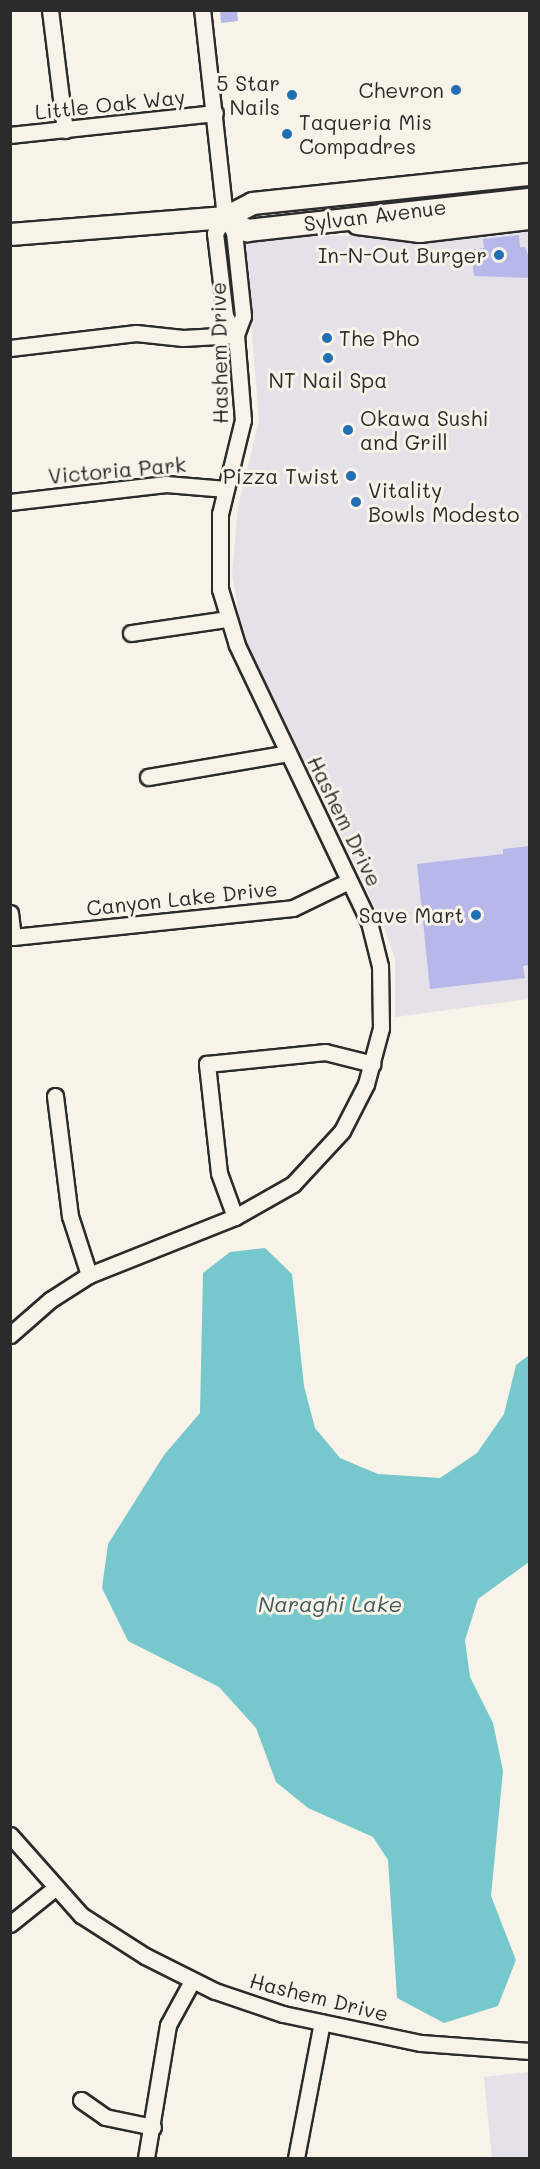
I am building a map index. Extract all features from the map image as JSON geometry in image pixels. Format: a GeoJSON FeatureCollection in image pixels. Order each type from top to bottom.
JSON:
{"type":"FeatureCollection","features":[{"type":"Feature","properties":{"kind":"main road","name":"Sylvan Avenue"},"geometry":{"type":"LineString","coordinates":[[10,234],[225,217],[252,203],[530,174]]}},
{"type":"Feature","properties":{"kind":"main road","name":"Sylvan Avenue"},"geometry":{"type":"LineString","coordinates":[[225,217],[247,230],[530,199]]}},
{"type":"Feature","properties":{"kind":"main road"},"geometry":{"type":"LineString","coordinates":[[348,220],[386,230],[419,231],[530,218]]}},
{"type":"Feature","properties":{"kind":"street"},"geometry":{"type":"LineString","coordinates":[[50,10],[65,130]]}},
{"type":"Feature","properties":{"kind":"street"},"geometry":{"type":"LineString","coordinates":[[202,10],[225,217]]}},
{"type":"Feature","properties":{"kind":"street","name":"Little Oak Way"},"geometry":{"type":"LineString","coordinates":[[10,135],[215,113]]}},
{"type":"Feature","properties":{"kind":"street","name":"Hashem Drive"},"geometry":{"type":"LineString","coordinates":[[10,1335],[50,1300],[89,1275],[235,1217],[293,1184],[330,1148],[354,1110],[373,1064],[382,1008],[380,966],[369,922],[227,619],[217,558],[226,489],[243,420],[236,335],[225,315],[215,233],[225,217]]}},
{"type":"Feature","properties":{"kind":"street"},"geometry":{"type":"LineString","coordinates":[[10,348],[136,333],[183,338],[236,335]]}},
{"type":"Feature","properties":{"kind":"street","name":"Victoria Park"},"geometry":{"type":"LineString","coordinates":[[10,502],[166,484],[226,489]]}},
{"type":"Feature","properties":{"kind":"street"},"geometry":{"type":"LineString","coordinates":[[131,633],[227,619]]}},
{"type":"Feature","properties":{"kind":"street"},"geometry":{"type":"LineString","coordinates":[[148,777],[288,753]]}},
{"type":"Feature","properties":{"kind":"street","name":"Canyon Lake Drive"},"geometry":{"type":"LineString","coordinates":[[10,913],[13,937],[293,908],[349,881]]}},
{"type":"Feature","properties":{"kind":"street"},"geometry":{"type":"LineString","coordinates":[[235,1217],[219,1173],[207,1064],[325,1052],[373,1064]]}},
{"type":"Feature","properties":{"kind":"street"},"geometry":{"type":"LineString","coordinates":[[55,1096],[70,1216],[89,1275]]}},
{"type":"Feature","properties":{"kind":"street","name":"Hashem Drive"},"geometry":{"type":"LineString","coordinates":[[10,1835],[81,1915],[192,1981],[243,2001],[322,2022],[461,2049],[530,2051]]}},
{"type":"Feature","properties":{"kind":"street"},"geometry":{"type":"LineString","coordinates":[[10,1924],[55,1888]]}},
{"type":"Feature","properties":{"kind":"street"},"geometry":{"type":"LineString","coordinates":[[146,2158],[153,2127],[168,2025],[192,1981]]}},
{"type":"Feature","properties":{"kind":"street"},"geometry":{"type":"LineString","coordinates":[[296,2158],[322,2022]]}},
{"type":"Feature","properties":{"kind":"street"},"geometry":{"type":"LineString","coordinates":[[81,2100],[105,2117],[153,2127]]}},
{"type":"Feature","properties":{"kind":"shaded area"},"geometry":{"type":"Polygon","coordinates":[[[529,222],[529,999],[395,1017],[395,959],[383,924],[242,632],[232,574],[238,507],[259,420],[244,235],[371,236],[529,222]]]}},
{"type":"Feature","properties":{"kind":"shaded area"},"geometry":{"type":"Polygon","coordinates":[[[529,2072],[529,2158],[492,2158],[484,2077],[529,2072]]]}},
{"type":"Feature","properties":{"kind":"water","name":"Naraghi Lake"},"geometry":{"type":"Polygon","coordinates":[[[265,1248],[292,1274],[304,1386],[315,1428],[340,1458],[378,1474],[440,1478],[477,1453],[504,1414],[516,1365],[529,1355],[529,1562],[478,1599],[465,1640],[470,1677],[493,1723],[503,1771],[491,1896],[516,1960],[498,2006],[444,2023],[397,1998],[388,1860],[373,1837],[308,1808],[276,1782],[256,1728],[219,1687],[128,1641],[102,1588],[108,1544],[164,1455],[200,1413],[203,1273],[230,1252],[265,1248]]]}},
{"type":"Feature","properties":{"kind":"building"},"geometry":{"type":"Polygon","coordinates":[[[220,10],[237,10],[238,21],[221,23],[220,10]]]}},
{"type":"Feature","properties":{"kind":"building","name":"In-N-Out Burger"},"geometry":{"type":"Polygon","coordinates":[[[519,235],[520,247],[525,247],[530,260],[530,278],[474,276],[471,250],[484,248],[483,239],[519,235]]]}},
{"type":"Feature","properties":{"kind":"building","name":"Save Mart"},"geometry":{"type":"Polygon","coordinates":[[[530,846],[530,965],[523,966],[525,978],[430,989],[417,864],[503,854],[503,849],[530,846]]]}},
{"type":"Feature","properties":{"kind":"place","name":"Chevron"},"geometry":{"type":"Point","coordinates":[456,90]}},
{"type":"Feature","properties":{"kind":"place","name":"5 Star Nails"},"geometry":{"type":"Point","coordinates":[292,95]}},
{"type":"Feature","properties":{"kind":"place","name":"Taqueria Mis Compadres"},"geometry":{"type":"Point","coordinates":[287,134]}},
{"type":"Feature","properties":{"kind":"place","name":"In-N-Out Burger"},"geometry":{"type":"Point","coordinates":[499,255]}},
{"type":"Feature","properties":{"kind":"place","name":"The Pho"},"geometry":{"type":"Point","coordinates":[327,338]}},
{"type":"Feature","properties":{"kind":"place","name":"NT Nail Spa"},"geometry":{"type":"Point","coordinates":[328,358]}},
{"type":"Feature","properties":{"kind":"place","name":"Okawa Sushi and Grill"},"geometry":{"type":"Point","coordinates":[348,430]}},
{"type":"Feature","properties":{"kind":"place","name":"Pizza Twist"},"geometry":{"type":"Point","coordinates":[351,476]}},
{"type":"Feature","properties":{"kind":"place","name":"Vitality Bowls Modesto"},"geometry":{"type":"Point","coordinates":[356,502]}},
{"type":"Feature","properties":{"kind":"place","name":"Save Mart"},"geometry":{"type":"Point","coordinates":[476,915]}}]}
